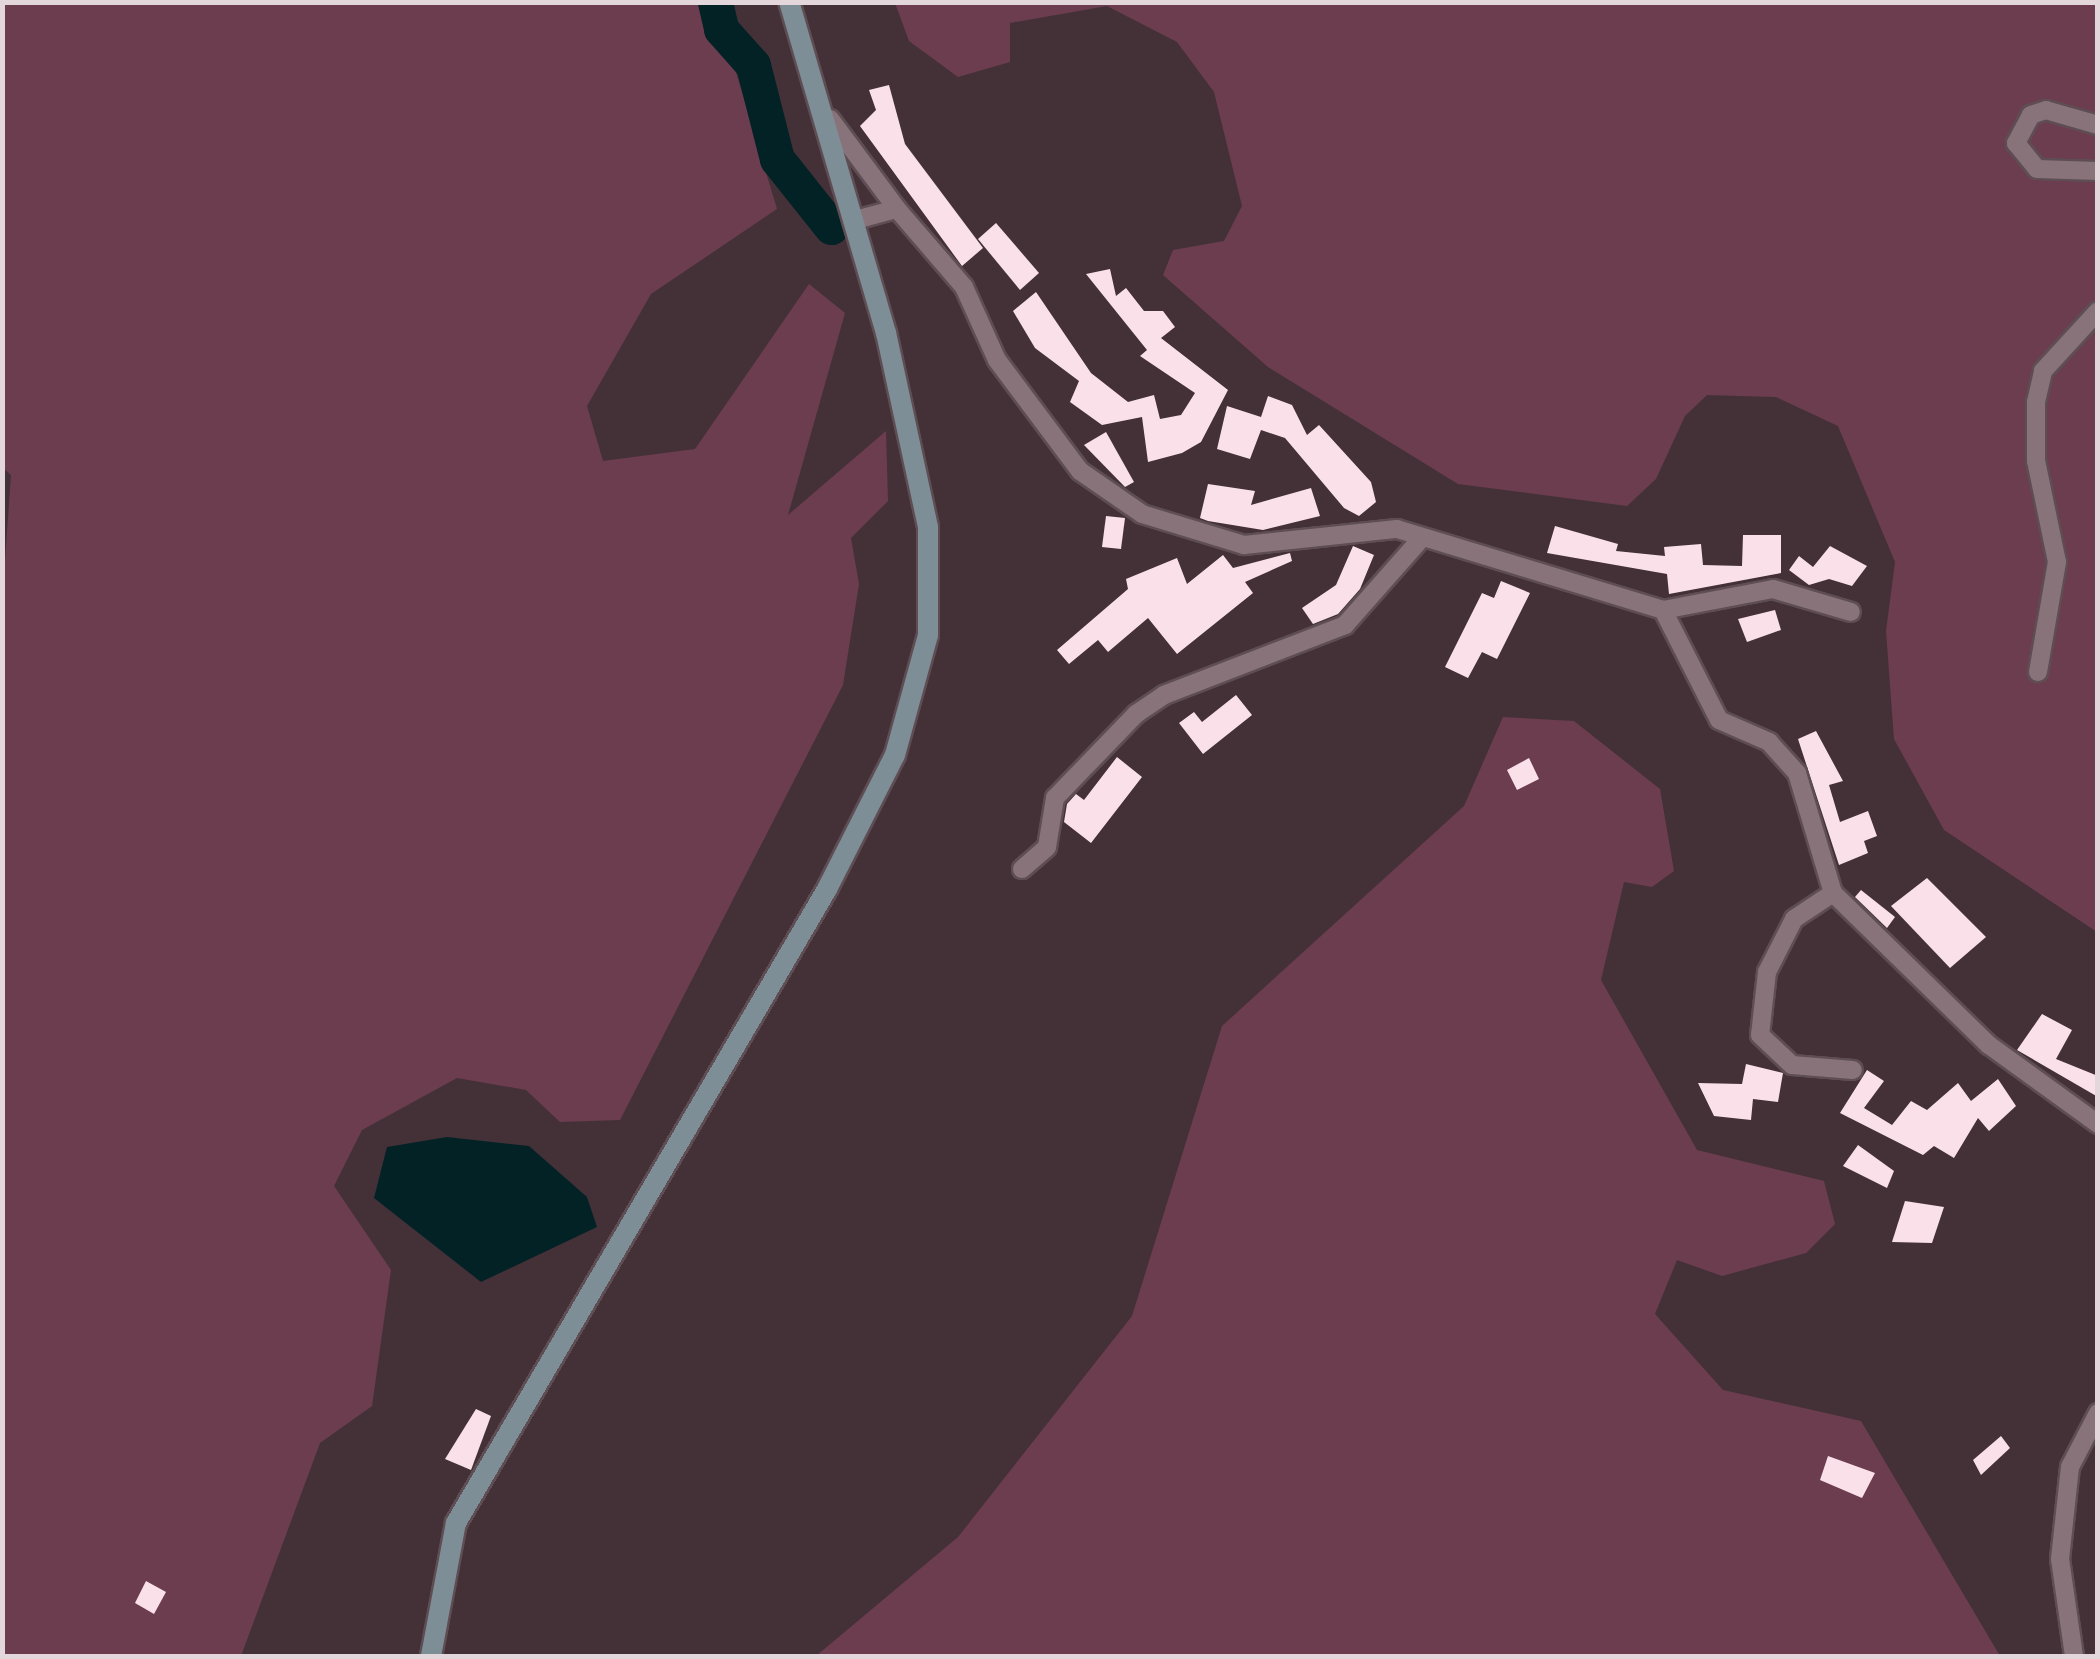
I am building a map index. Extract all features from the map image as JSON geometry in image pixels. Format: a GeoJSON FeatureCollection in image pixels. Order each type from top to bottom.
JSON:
{"type":"FeatureCollection","features":[{"type":"Feature","properties":{"kind":"street"},"geometry":{"type":"LineString","coordinates":[[431,1656],[456,1524],[578,1325],[896,755],[928,635],[928,527],[859,219],[830,119],[789,2]]}},
{"type":"Feature","properties":{"kind":"street"},"geometry":{"type":"LineString","coordinates":[[2098,124],[2046,110],[2031,115],[2016,143],[2036,169],[2098,171]]}},
{"type":"Feature","properties":{"kind":"street"},"geometry":{"type":"LineString","coordinates":[[830,119],[897,209],[964,287],[997,360],[1101,492],[1244,545],[1397,530],[1662,610],[1772,589],[1851,612]]}},
{"type":"Feature","properties":{"kind":"street"},"geometry":{"type":"LineString","coordinates":[[859,219],[897,209]]}},
{"type":"Feature","properties":{"kind":"street"},"geometry":{"type":"LineString","coordinates":[[2038,672],[2058,562],[2036,460],[2036,402],[2043,371],[2098,311]]}},
{"type":"Feature","properties":{"kind":"street"},"geometry":{"type":"LineString","coordinates":[[1022,869],[1047,847],[1056,798],[1136,714],[1345,625],[1420,540]]}},
{"type":"Feature","properties":{"kind":"street"},"geometry":{"type":"LineString","coordinates":[[1662,610],[1719,720],[1769,742],[1798,773],[1833,893],[1989,1045],[2098,1124]]}},
{"type":"Feature","properties":{"kind":"street"},"geometry":{"type":"LineString","coordinates":[[1833,893],[1794,919],[1767,972],[1760,1035],[1792,1065],[1853,1070]]}},
{"type":"Feature","properties":{"kind":"street"},"geometry":{"type":"LineString","coordinates":[[2074,1656],[2060,1558],[2070,1467],[2098,1413]]}},
{"type":"Feature","properties":{"kind":"shaded area"},"geometry":{"type":"Polygon","coordinates":[[[3,3],[715,3],[777,209],[651,294],[587,406],[603,461],[695,449],[809,284],[845,313],[788,515],[886,431],[888,501],[851,538],[859,584],[843,685],[620,1120],[560,1122],[526,1090],[457,1078],[362,1130],[334,1186],[391,1270],[372,1406],[320,1443],[241,1656],[3,1656],[2,603],[11,475],[2,467],[3,3]]]}},
{"type":"Feature","properties":{"kind":"shaded area"},"geometry":{"type":"Polygon","coordinates":[[[895,3],[2097,3],[2097,932],[1944,830],[1894,739],[1886,631],[1895,562],[1838,426],[1776,397],[1707,395],[1685,416],[1656,479],[1627,506],[1458,484],[1268,367],[1163,275],[1173,250],[1224,241],[1242,206],[1214,92],[1177,42],[1107,6],[1010,23],[1010,62],[958,77],[909,41],[895,3]]]}},
{"type":"Feature","properties":{"kind":"shaded area"},"geometry":{"type":"Polygon","coordinates":[[[1503,717],[1574,721],[1660,789],[1674,871],[1652,887],[1624,882],[1601,980],[1697,1150],[1824,1181],[1835,1224],[1806,1253],[1722,1276],[1677,1260],[1655,1314],[1723,1390],[1861,1421],[2000,1656],[816,1656],[958,1537],[1132,1316],[1222,1026],[1464,806],[1503,717]]]}},
{"type":"Feature","properties":{"kind":"water"},"geometry":{"type":"Polygon","coordinates":[[[447,1137],[529,1146],[587,1197],[597,1227],[481,1282],[374,1198],[387,1147],[447,1137]]]}},
{"type":"Feature","properties":{"kind":"building"},"geometry":{"type":"Polygon","coordinates":[[[889,85],[905,144],[983,248],[962,266],[860,126],[876,110],[869,90],[889,85]]]}},
{"type":"Feature","properties":{"kind":"building"},"geometry":{"type":"Polygon","coordinates":[[[996,223],[1039,273],[1020,290],[978,239],[996,223]]]}},
{"type":"Feature","properties":{"kind":"building"},"geometry":{"type":"Polygon","coordinates":[[[1110,269],[1116,296],[1126,288],[1144,311],[1163,311],[1175,327],[1161,338],[1228,390],[1201,442],[1182,453],[1148,462],[1142,417],[1102,425],[1070,402],[1079,381],[1035,348],[1013,311],[1036,292],[1091,373],[1128,402],[1154,395],[1160,419],[1181,415],[1195,393],[1140,356],[1147,350],[1086,274],[1110,269]]]}},
{"type":"Feature","properties":{"kind":"building"},"geometry":{"type":"Polygon","coordinates":[[[1268,396],[1292,405],[1307,435],[1319,425],[1371,482],[1376,502],[1359,516],[1344,508],[1285,438],[1261,430],[1250,459],[1217,449],[1227,406],[1261,417],[1268,396]]]}},
{"type":"Feature","properties":{"kind":"building"},"geometry":{"type":"Polygon","coordinates":[[[1106,432],[1134,482],[1125,487],[1084,445],[1106,432]]]}},
{"type":"Feature","properties":{"kind":"building"},"geometry":{"type":"Polygon","coordinates":[[[1208,484],[1255,491],[1251,505],[1311,488],[1320,516],[1263,530],[1208,521],[1200,518],[1208,484]]]}},
{"type":"Feature","properties":{"kind":"building"},"geometry":{"type":"Polygon","coordinates":[[[1106,516],[1125,518],[1121,549],[1102,547],[1106,516]]]}},
{"type":"Feature","properties":{"kind":"building"},"geometry":{"type":"Polygon","coordinates":[[[1555,526],[1618,544],[1616,551],[1665,556],[1664,547],[1701,544],[1703,565],[1742,566],[1743,535],[1781,535],[1781,573],[1669,594],[1667,574],[1547,553],[1555,526]]]}},
{"type":"Feature","properties":{"kind":"building"},"geometry":{"type":"Polygon","coordinates":[[[1353,546],[1374,555],[1360,589],[1338,614],[1313,624],[1302,608],[1336,585],[1353,546]]]}},
{"type":"Feature","properties":{"kind":"building"},"geometry":{"type":"Polygon","coordinates":[[[1830,546],[1867,566],[1852,586],[1829,579],[1809,585],[1789,570],[1799,556],[1813,567],[1830,546]]]}},
{"type":"Feature","properties":{"kind":"building"},"geometry":{"type":"Polygon","coordinates":[[[1290,553],[1292,561],[1245,582],[1253,593],[1177,654],[1148,618],[1108,652],[1098,640],[1069,664],[1057,650],[1128,589],[1126,579],[1177,558],[1187,584],[1223,555],[1233,568],[1290,553]]]}},
{"type":"Feature","properties":{"kind":"building"},"geometry":{"type":"Polygon","coordinates":[[[1501,581],[1530,593],[1497,659],[1482,652],[1468,678],[1445,667],[1482,593],[1494,598],[1501,581]]]}},
{"type":"Feature","properties":{"kind":"building"},"geometry":{"type":"Polygon","coordinates":[[[1775,610],[1781,630],[1747,642],[1738,619],[1775,610]]]}},
{"type":"Feature","properties":{"kind":"building"},"geometry":{"type":"Polygon","coordinates":[[[1236,695],[1252,715],[1203,754],[1179,723],[1194,712],[1202,722],[1236,695]]]}},
{"type":"Feature","properties":{"kind":"building"},"geometry":{"type":"Polygon","coordinates":[[[1816,731],[1843,781],[1829,785],[1840,822],[1868,811],[1877,836],[1864,841],[1868,853],[1839,865],[1798,739],[1816,731]]]}},
{"type":"Feature","properties":{"kind":"building"},"geometry":{"type":"Polygon","coordinates":[[[1117,757],[1142,777],[1091,843],[1064,822],[1067,804],[1076,794],[1084,800],[1117,757]]]}},
{"type":"Feature","properties":{"kind":"building"},"geometry":{"type":"Polygon","coordinates":[[[1529,758],[1539,779],[1517,790],[1507,770],[1529,758]]]}},
{"type":"Feature","properties":{"kind":"building"},"geometry":{"type":"Polygon","coordinates":[[[1927,878],[1986,937],[1950,968],[1891,906],[1927,878]]]}},
{"type":"Feature","properties":{"kind":"building"},"geometry":{"type":"Polygon","coordinates":[[[1861,890],[1895,917],[1887,928],[1855,897],[1861,890]]]}},
{"type":"Feature","properties":{"kind":"building"},"geometry":{"type":"Polygon","coordinates":[[[2042,1014],[2072,1030],[2056,1059],[2098,1076],[2098,1097],[2017,1050],[2042,1014]]]}},
{"type":"Feature","properties":{"kind":"building"},"geometry":{"type":"Polygon","coordinates":[[[1746,1064],[1783,1073],[1778,1102],[1753,1099],[1751,1120],[1714,1116],[1698,1083],[1742,1084],[1746,1064]]]}},
{"type":"Feature","properties":{"kind":"building"},"geometry":{"type":"Polygon","coordinates":[[[1867,1070],[1884,1081],[1864,1108],[1892,1125],[1911,1101],[1927,1110],[1958,1083],[1971,1101],[1998,1079],[2016,1106],[1989,1131],[1978,1118],[1954,1158],[1934,1146],[1923,1155],[1840,1113],[1867,1070]]]}},
{"type":"Feature","properties":{"kind":"building"},"geometry":{"type":"Polygon","coordinates":[[[1858,1145],[1894,1171],[1887,1188],[1843,1166],[1858,1145]]]}},
{"type":"Feature","properties":{"kind":"building"},"geometry":{"type":"Polygon","coordinates":[[[1905,1201],[1944,1207],[1932,1243],[1892,1242],[1905,1201]]]}},
{"type":"Feature","properties":{"kind":"building"},"geometry":{"type":"Polygon","coordinates":[[[476,1409],[491,1416],[471,1470],[445,1459],[476,1409]]]}},
{"type":"Feature","properties":{"kind":"building"},"geometry":{"type":"Polygon","coordinates":[[[2001,1436],[2010,1448],[1981,1475],[1973,1460],[2001,1436]]]}},
{"type":"Feature","properties":{"kind":"building"},"geometry":{"type":"Polygon","coordinates":[[[1828,1456],[1875,1473],[1862,1498],[1820,1480],[1828,1456]]]}},
{"type":"Feature","properties":{"kind":"building"},"geometry":{"type":"Polygon","coordinates":[[[146,1581],[166,1592],[154,1614],[135,1603],[146,1581]]]}},
{"type":"Feature","properties":{"kind":"waterway"},"geometry":{"type":"LineString","coordinates":[[715,2],[721,29],[753,65],[777,159],[831,227]]}}]}
